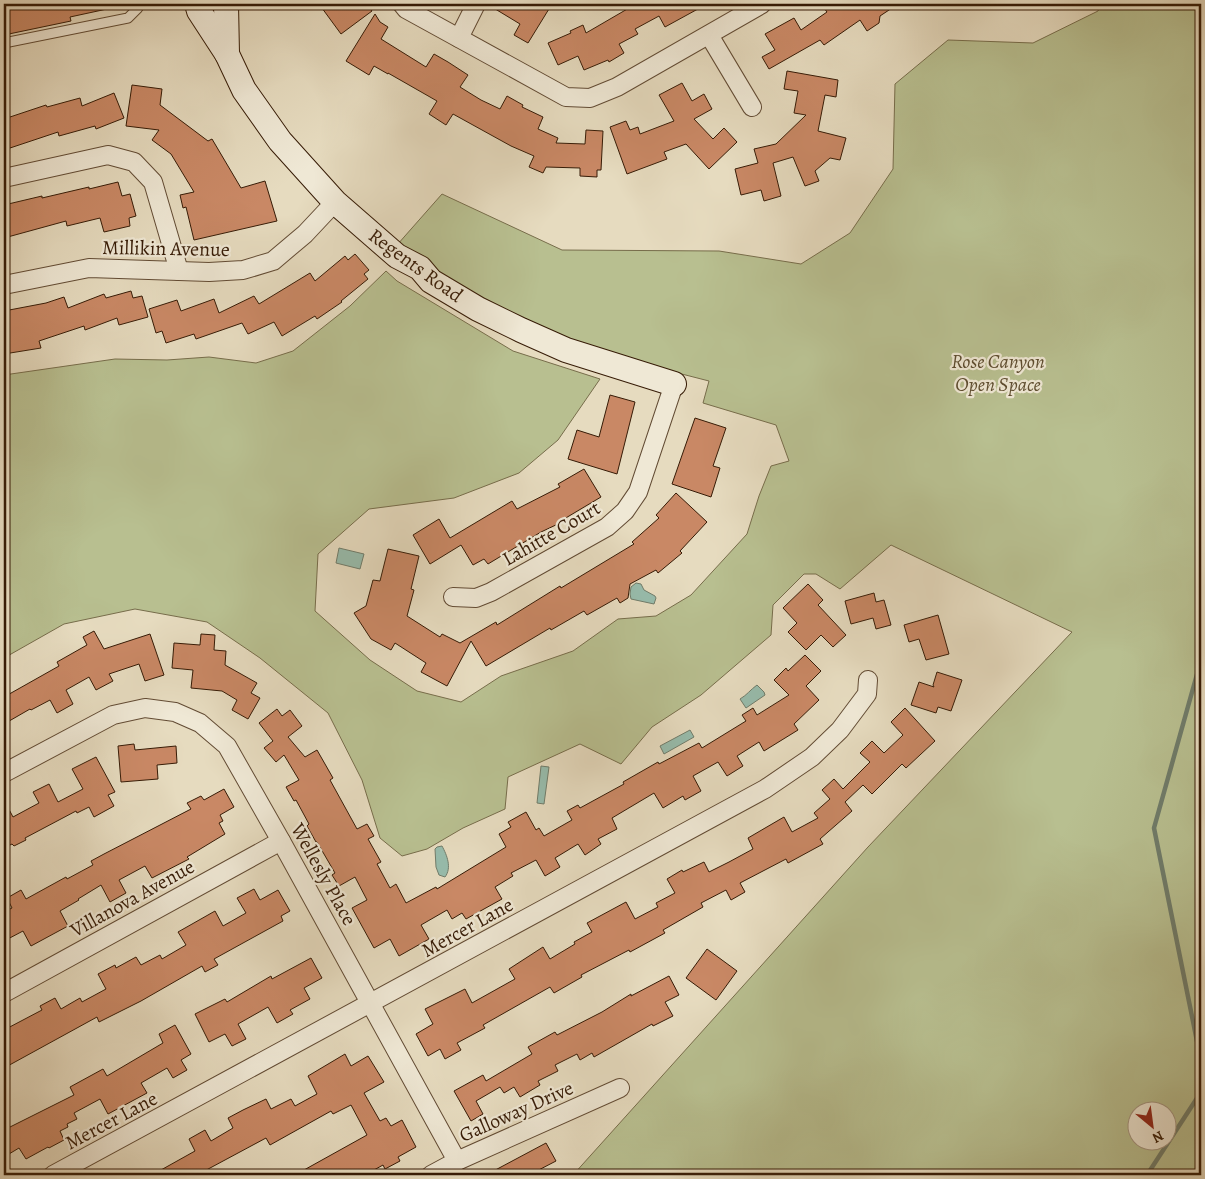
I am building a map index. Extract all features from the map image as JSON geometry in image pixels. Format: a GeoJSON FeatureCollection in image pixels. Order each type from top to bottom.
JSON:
{"type":"FeatureCollection","features":[{"type":"Feature","properties":{"kind":"street","name":"Regents Road"},"geometry":{"type":"LineString","coordinates":[[197,4],[199,11],[227,54],[244,90],[280,141],[335,202],[397,256],[420,268],[431,281],[478,309],[521,330],[566,350],[674,384]]}},
{"type":"Feature","properties":{"kind":"street","name":"Regents Road"},"geometry":{"type":"LineString","coordinates":[[226,4],[227,54]]}},
{"type":"Feature","properties":{"kind":"street"},"geometry":{"type":"LineString","coordinates":[[402,4],[406,9],[566,97],[590,98],[617,87],[762,4]]}},
{"type":"Feature","properties":{"kind":"street"},"geometry":{"type":"LineString","coordinates":[[459,38],[476,4]]}},
{"type":"Feature","properties":{"kind":"street"},"geometry":{"type":"LineString","coordinates":[[709,35],[752,107]]}},
{"type":"Feature","properties":{"kind":"street"},"geometry":{"type":"LineString","coordinates":[[4,178],[108,155],[134,162],[152,182],[179,271]]}},
{"type":"Feature","properties":{"kind":"street","name":"Millikin Avenue"},"geometry":{"type":"LineString","coordinates":[[4,285],[88,268],[209,272],[243,270],[273,261],[305,234],[335,202]]}},
{"type":"Feature","properties":{"kind":"street","name":"Lahitte Court"},"geometry":{"type":"LineString","coordinates":[[452,598],[476,598],[491,592],[618,519],[638,492],[674,384]]}},
{"type":"Feature","properties":{"kind":"street","name":"Mercer Lane"},"geometry":{"type":"LineString","coordinates":[[53,1175],[765,789],[812,757],[840,730],[867,694],[868,680]]}},
{"type":"Feature","properties":{"kind":"street","name":"Wellesly Place"},"geometry":{"type":"LineString","coordinates":[[4,773],[113,715],[145,708],[175,712],[200,723],[227,746],[281,840],[457,1161]]}},
{"type":"Feature","properties":{"kind":"street","name":"Villanova Avenue"},"geometry":{"type":"LineString","coordinates":[[4,993],[281,840]]}},
{"type":"Feature","properties":{"kind":"street","name":"Galloway Drive"},"geometry":{"type":"LineString","coordinates":[[431,1175],[457,1161],[620,1088]]}},
{"type":"Feature","properties":{"kind":"lane"},"geometry":{"type":"LineString","coordinates":[[4,43],[128,18],[138,8]]}},
{"type":"Feature","properties":{"kind":"green space","name":"Rose Canyon Open Space"},"geometry":{"type":"Polygon","coordinates":[[[1101,4],[1201,4],[1201,1163],[1193,1175],[573,1175],[868,847],[1072,632],[891,545],[840,589],[816,574],[804,574],[773,605],[771,635],[701,695],[652,727],[621,764],[580,744],[508,777],[505,809],[463,828],[427,849],[402,856],[380,838],[362,780],[328,713],[260,658],[207,622],[135,609],[64,624],[4,658],[4,375],[115,359],[167,360],[209,357],[256,363],[293,351],[350,306],[386,271],[397,281],[513,351],[600,379],[558,440],[519,473],[454,498],[369,509],[318,554],[315,611],[370,660],[417,691],[461,702],[501,676],[573,651],[618,619],[656,616],[691,595],[747,534],[771,466],[789,461],[776,425],[703,403],[709,381],[635,362],[575,343],[504,313],[439,276],[397,245],[442,194],[562,250],[719,251],[801,264],[850,233],[893,169],[895,84],[948,40],[1033,43],[1098,11],[1101,4]]]}},
{"type":"Feature","properties":{"kind":"shaded area"},"geometry":{"type":"Polygon","coordinates":[[[339,548],[364,554],[360,569],[336,563],[339,548]]]}},
{"type":"Feature","properties":{"kind":"shaded area"},"geometry":{"type":"Polygon","coordinates":[[[636,583],[641,584],[644,590],[655,596],[654,604],[631,599],[631,587],[636,583]]]}},
{"type":"Feature","properties":{"kind":"shaded area"},"geometry":{"type":"Polygon","coordinates":[[[757,685],[765,695],[746,708],[740,699],[757,685]]]}},
{"type":"Feature","properties":{"kind":"shaded area"},"geometry":{"type":"Polygon","coordinates":[[[690,730],[694,737],[664,754],[660,746],[690,730]]]}},
{"type":"Feature","properties":{"kind":"shaded area"},"geometry":{"type":"Polygon","coordinates":[[[541,766],[549,767],[544,804],[537,803],[541,766]]]}},
{"type":"Feature","properties":{"kind":"shaded area"},"geometry":{"type":"Polygon","coordinates":[[[442,846],[447,857],[448,866],[445,877],[439,875],[436,867],[435,849],[442,846]]]}},
{"type":"Feature","properties":{"kind":"building"},"geometry":{"type":"Polygon","coordinates":[[[4,4],[107,4],[107,9],[70,17],[71,21],[4,35],[4,4]]]}},
{"type":"Feature","properties":{"kind":"building"},"geometry":{"type":"Polygon","coordinates":[[[319,4],[367,4],[372,11],[341,34],[319,4]]]}},
{"type":"Feature","properties":{"kind":"building"},"geometry":{"type":"Polygon","coordinates":[[[487,4],[552,4],[528,43],[514,35],[520,24],[487,4]]]}},
{"type":"Feature","properties":{"kind":"building"},"geometry":{"type":"Polygon","coordinates":[[[627,4],[707,4],[665,27],[659,16],[635,29],[638,34],[619,44],[624,53],[609,62],[608,60],[584,70],[578,56],[558,65],[548,43],[571,33],[570,31],[583,25],[586,33],[629,8],[627,4]]]}},
{"type":"Feature","properties":{"kind":"building"},"geometry":{"type":"Polygon","coordinates":[[[821,4],[898,4],[880,16],[879,23],[867,31],[860,20],[824,45],[820,40],[769,69],[762,57],[775,50],[765,34],[794,18],[801,30],[827,12],[821,4]]]}},
{"type":"Feature","properties":{"kind":"building"},"geometry":{"type":"Polygon","coordinates":[[[375,14],[380,22],[388,27],[381,39],[426,67],[434,54],[448,62],[468,75],[460,87],[500,109],[507,96],[523,105],[522,107],[543,117],[538,129],[558,138],[556,143],[585,144],[586,130],[603,131],[601,170],[597,170],[597,177],[580,176],[580,168],[546,167],[543,173],[529,167],[534,156],[511,146],[453,114],[446,125],[429,114],[437,101],[374,66],[369,75],[346,61],[375,14]]]}},
{"type":"Feature","properties":{"kind":"building"},"geometry":{"type":"Polygon","coordinates":[[[787,71],[838,80],[836,97],[825,95],[818,131],[846,138],[840,160],[830,158],[815,171],[819,181],[805,186],[793,157],[773,163],[781,196],[764,201],[761,190],[741,195],[735,169],[758,163],[754,149],[776,144],[806,115],[794,113],[798,91],[784,89],[787,71]]]}},
{"type":"Feature","properties":{"kind":"building"},"geometry":{"type":"Polygon","coordinates":[[[682,83],[692,101],[704,94],[712,109],[694,119],[713,139],[724,128],[737,142],[709,169],[686,144],[664,152],[667,159],[627,174],[610,127],[626,121],[630,130],[638,127],[640,134],[674,121],[659,95],[682,83]]]}},
{"type":"Feature","properties":{"kind":"building"},"geometry":{"type":"Polygon","coordinates":[[[132,85],[162,89],[160,105],[208,141],[212,139],[241,188],[265,181],[277,221],[194,240],[186,207],[183,208],[180,195],[194,192],[171,154],[152,140],[159,130],[126,126],[132,85]]]}},
{"type":"Feature","properties":{"kind":"building"},"geometry":{"type":"Polygon","coordinates":[[[114,93],[124,118],[96,129],[95,126],[59,136],[58,132],[4,150],[4,119],[46,105],[47,107],[80,98],[82,106],[114,93]]]}},
{"type":"Feature","properties":{"kind":"building"},"geometry":{"type":"Polygon","coordinates":[[[118,182],[122,196],[130,194],[136,216],[129,218],[130,226],[104,232],[100,218],[67,226],[66,221],[4,238],[4,205],[118,182]]]}},
{"type":"Feature","properties":{"kind":"building"},"geometry":{"type":"Polygon","coordinates":[[[355,254],[369,270],[364,274],[368,279],[342,302],[317,319],[315,316],[282,336],[274,322],[248,334],[242,323],[196,339],[194,334],[166,343],[162,331],[156,333],[149,309],[177,300],[181,311],[214,299],[219,313],[254,296],[259,304],[310,273],[315,281],[345,256],[348,260],[355,254]]]}},
{"type":"Feature","properties":{"kind":"building"},"geometry":{"type":"Polygon","coordinates":[[[131,291],[133,298],[142,296],[148,317],[119,325],[117,318],[85,330],[84,326],[39,341],[41,348],[4,354],[4,311],[46,303],[64,297],[68,308],[104,294],[106,298],[131,291]]]}},
{"type":"Feature","properties":{"kind":"building"},"geometry":{"type":"Polygon","coordinates":[[[610,395],[635,402],[617,474],[568,459],[577,430],[599,437],[610,395]]]}},
{"type":"Feature","properties":{"kind":"building"},"geometry":{"type":"Polygon","coordinates":[[[695,418],[726,428],[713,466],[720,468],[711,497],[672,484],[695,418]]]}},
{"type":"Feature","properties":{"kind":"building"},"geometry":{"type":"Polygon","coordinates":[[[584,469],[601,497],[488,564],[484,559],[473,565],[461,545],[430,564],[413,535],[439,519],[450,538],[512,501],[517,509],[560,487],[558,484],[584,469]]]}},
{"type":"Feature","properties":{"kind":"building"},"geometry":{"type":"Polygon","coordinates":[[[676,493],[707,522],[680,551],[682,553],[658,573],[656,570],[630,584],[628,598],[620,603],[617,598],[587,615],[584,611],[551,630],[550,628],[486,666],[471,641],[447,686],[421,672],[426,663],[395,643],[391,650],[371,639],[354,613],[366,606],[373,580],[380,581],[388,549],[419,556],[411,589],[414,590],[407,616],[440,637],[442,634],[460,643],[496,622],[497,625],[560,586],[561,588],[634,544],[632,542],[659,518],[656,515],[676,493]]]}},
{"type":"Feature","properties":{"kind":"building"},"geometry":{"type":"Polygon","coordinates":[[[808,584],[823,600],[818,605],[846,635],[833,647],[821,635],[806,650],[788,632],[797,623],[783,608],[808,584]]]}},
{"type":"Feature","properties":{"kind":"building"},"geometry":{"type":"Polygon","coordinates":[[[874,593],[876,602],[884,600],[891,625],[876,629],[873,618],[851,624],[845,601],[874,593]]]}},
{"type":"Feature","properties":{"kind":"building"},"geometry":{"type":"Polygon","coordinates":[[[938,615],[949,654],[926,660],[919,639],[909,642],[904,625],[938,615]]]}},
{"type":"Feature","properties":{"kind":"building"},"geometry":{"type":"Polygon","coordinates":[[[94,631],[104,649],[150,634],[164,675],[145,681],[139,664],[109,674],[113,681],[96,690],[89,677],[66,690],[73,704],[57,713],[50,700],[4,724],[4,697],[59,666],[57,662],[87,645],[83,637],[94,631]]]}},
{"type":"Feature","properties":{"kind":"building"},"geometry":{"type":"Polygon","coordinates":[[[201,634],[215,635],[214,650],[226,651],[225,665],[257,683],[251,693],[260,698],[248,719],[232,710],[237,700],[222,691],[191,688],[193,670],[172,668],[174,643],[200,645],[201,634]]]}},
{"type":"Feature","properties":{"kind":"building"},"geometry":{"type":"Polygon","coordinates":[[[805,655],[821,671],[806,686],[819,700],[794,724],[798,730],[764,751],[759,742],[737,756],[743,766],[727,776],[718,762],[693,776],[701,791],[685,800],[683,796],[663,808],[654,793],[612,818],[617,829],[598,839],[601,844],[585,855],[578,844],[555,858],[560,867],[545,876],[536,860],[511,873],[513,876],[495,887],[502,899],[466,919],[462,913],[452,919],[447,910],[421,925],[429,939],[399,956],[390,939],[374,948],[352,908],[367,900],[355,877],[339,886],[332,875],[335,873],[307,826],[309,824],[296,800],[294,801],[286,787],[299,780],[284,755],[276,762],[264,748],[273,741],[259,723],[277,709],[282,716],[290,710],[302,726],[288,737],[305,757],[317,750],[333,778],[330,780],[357,829],[367,824],[374,836],[368,839],[381,862],[377,864],[390,888],[396,884],[406,903],[436,887],[437,889],[506,847],[499,834],[511,827],[508,822],[526,812],[536,830],[539,828],[544,836],[572,820],[567,811],[578,805],[580,808],[624,784],[623,782],[658,762],[659,764],[699,743],[702,748],[746,721],[742,715],[753,708],[757,715],[789,695],[774,680],[786,668],[788,671],[805,655]]]}},
{"type":"Feature","properties":{"kind":"building"},"geometry":{"type":"Polygon","coordinates":[[[937,672],[962,680],[951,711],[938,707],[936,713],[911,705],[919,682],[934,687],[937,672]]]}},
{"type":"Feature","properties":{"kind":"building"},"geometry":{"type":"Polygon","coordinates":[[[905,708],[935,741],[906,768],[902,764],[872,794],[863,785],[845,802],[852,811],[820,839],[823,844],[788,863],[786,859],[740,883],[745,892],[731,900],[726,890],[701,903],[703,907],[663,930],[665,933],[581,975],[582,977],[554,993],[550,987],[483,1025],[485,1028],[457,1043],[461,1050],[445,1059],[440,1049],[428,1056],[416,1034],[433,1024],[425,1009],[465,989],[472,1003],[515,979],[509,969],[543,947],[550,959],[592,932],[587,923],[626,902],[635,919],[658,907],[656,903],[675,893],[667,879],[682,870],[683,872],[704,862],[709,872],[729,862],[753,849],[748,838],[784,817],[792,832],[818,818],[814,813],[830,799],[822,790],[834,779],[843,789],[870,762],[860,753],[872,741],[884,753],[903,735],[891,722],[905,708]]]}},
{"type":"Feature","properties":{"kind":"building"},"geometry":{"type":"Polygon","coordinates":[[[134,744],[135,750],[176,746],[177,763],[157,765],[158,779],[121,782],[118,746],[134,744]]]}},
{"type":"Feature","properties":{"kind":"building"},"geometry":{"type":"Polygon","coordinates":[[[96,757],[115,792],[108,795],[114,806],[94,817],[89,807],[77,813],[76,811],[25,838],[26,840],[14,846],[12,844],[4,848],[4,800],[13,817],[39,803],[33,792],[49,784],[58,802],[83,789],[72,769],[96,757]]]}},
{"type":"Feature","properties":{"kind":"building"},"geometry":{"type":"Polygon","coordinates":[[[224,789],[234,807],[220,815],[223,821],[219,823],[225,834],[187,857],[189,859],[152,878],[145,866],[119,880],[126,893],[110,902],[101,885],[60,911],[68,926],[31,946],[23,931],[4,941],[4,912],[12,908],[7,898],[21,890],[26,899],[66,877],[67,879],[93,865],[91,861],[191,809],[187,803],[201,796],[204,800],[224,789]]]}},
{"type":"Feature","properties":{"kind":"building"},"geometry":{"type":"Polygon","coordinates":[[[254,889],[260,900],[278,890],[290,911],[281,916],[283,921],[214,959],[218,965],[205,972],[202,966],[141,1001],[99,1022],[97,1017],[4,1068],[4,1030],[42,1010],[40,1006],[55,998],[61,1009],[80,998],[82,1002],[106,989],[98,974],[115,965],[116,968],[136,957],[141,965],[160,955],[162,959],[186,945],[178,932],[215,911],[223,926],[246,913],[237,898],[254,889]]]}},
{"type":"Feature","properties":{"kind":"building"},"geometry":{"type":"Polygon","coordinates":[[[707,949],[737,971],[716,1000],[686,978],[707,949]]]}},
{"type":"Feature","properties":{"kind":"building"},"geometry":{"type":"Polygon","coordinates":[[[311,958],[322,978],[304,988],[310,999],[290,1010],[293,1014],[277,1023],[268,1007],[238,1024],[246,1039],[232,1046],[225,1034],[209,1042],[195,1014],[225,999],[227,1002],[271,976],[272,979],[311,958]]]}},
{"type":"Feature","properties":{"kind":"building"},"geometry":{"type":"Polygon","coordinates":[[[669,976],[679,995],[665,1002],[673,1016],[653,1026],[652,1024],[594,1057],[592,1053],[580,1060],[577,1054],[555,1065],[558,1071],[538,1081],[540,1085],[520,1097],[514,1087],[504,1093],[500,1087],[476,1101],[483,1114],[471,1121],[454,1091],[483,1075],[486,1081],[532,1054],[528,1047],[555,1032],[557,1035],[602,1012],[631,994],[631,996],[669,976]]]}},
{"type":"Feature","properties":{"kind":"building"},"geometry":{"type":"Polygon","coordinates":[[[175,1025],[191,1054],[181,1060],[187,1070],[173,1078],[167,1068],[141,1083],[147,1093],[108,1114],[100,1099],[74,1113],[77,1119],[67,1124],[68,1127],[60,1131],[64,1140],[26,1159],[19,1148],[4,1157],[4,1130],[74,1095],[70,1087],[103,1069],[107,1076],[163,1043],[159,1034],[175,1025]]]}},
{"type":"Feature","properties":{"kind":"building"},"geometry":{"type":"Polygon","coordinates":[[[345,1054],[351,1066],[368,1056],[384,1082],[364,1093],[380,1121],[386,1118],[391,1126],[402,1120],[416,1147],[398,1157],[400,1161],[385,1169],[383,1165],[365,1175],[295,1175],[367,1135],[351,1105],[333,1114],[331,1111],[270,1145],[266,1138],[197,1175],[152,1175],[195,1151],[189,1139],[205,1130],[211,1141],[233,1128],[228,1118],[243,1110],[266,1099],[271,1109],[291,1099],[295,1106],[317,1094],[308,1076],[345,1054]]]}},
{"type":"Feature","properties":{"kind":"building"},"geometry":{"type":"Polygon","coordinates":[[[546,1143],[556,1161],[529,1175],[486,1175],[546,1143]]]}},
{"type":"Feature","properties":{"kind":"waterway"},"geometry":{"type":"LineString","coordinates":[[1201,660],[1154,828],[1201,1061]]}},
{"type":"Feature","properties":{"kind":"waterway"},"geometry":{"type":"LineString","coordinates":[[1147,1175],[1201,1092]]}}]}
